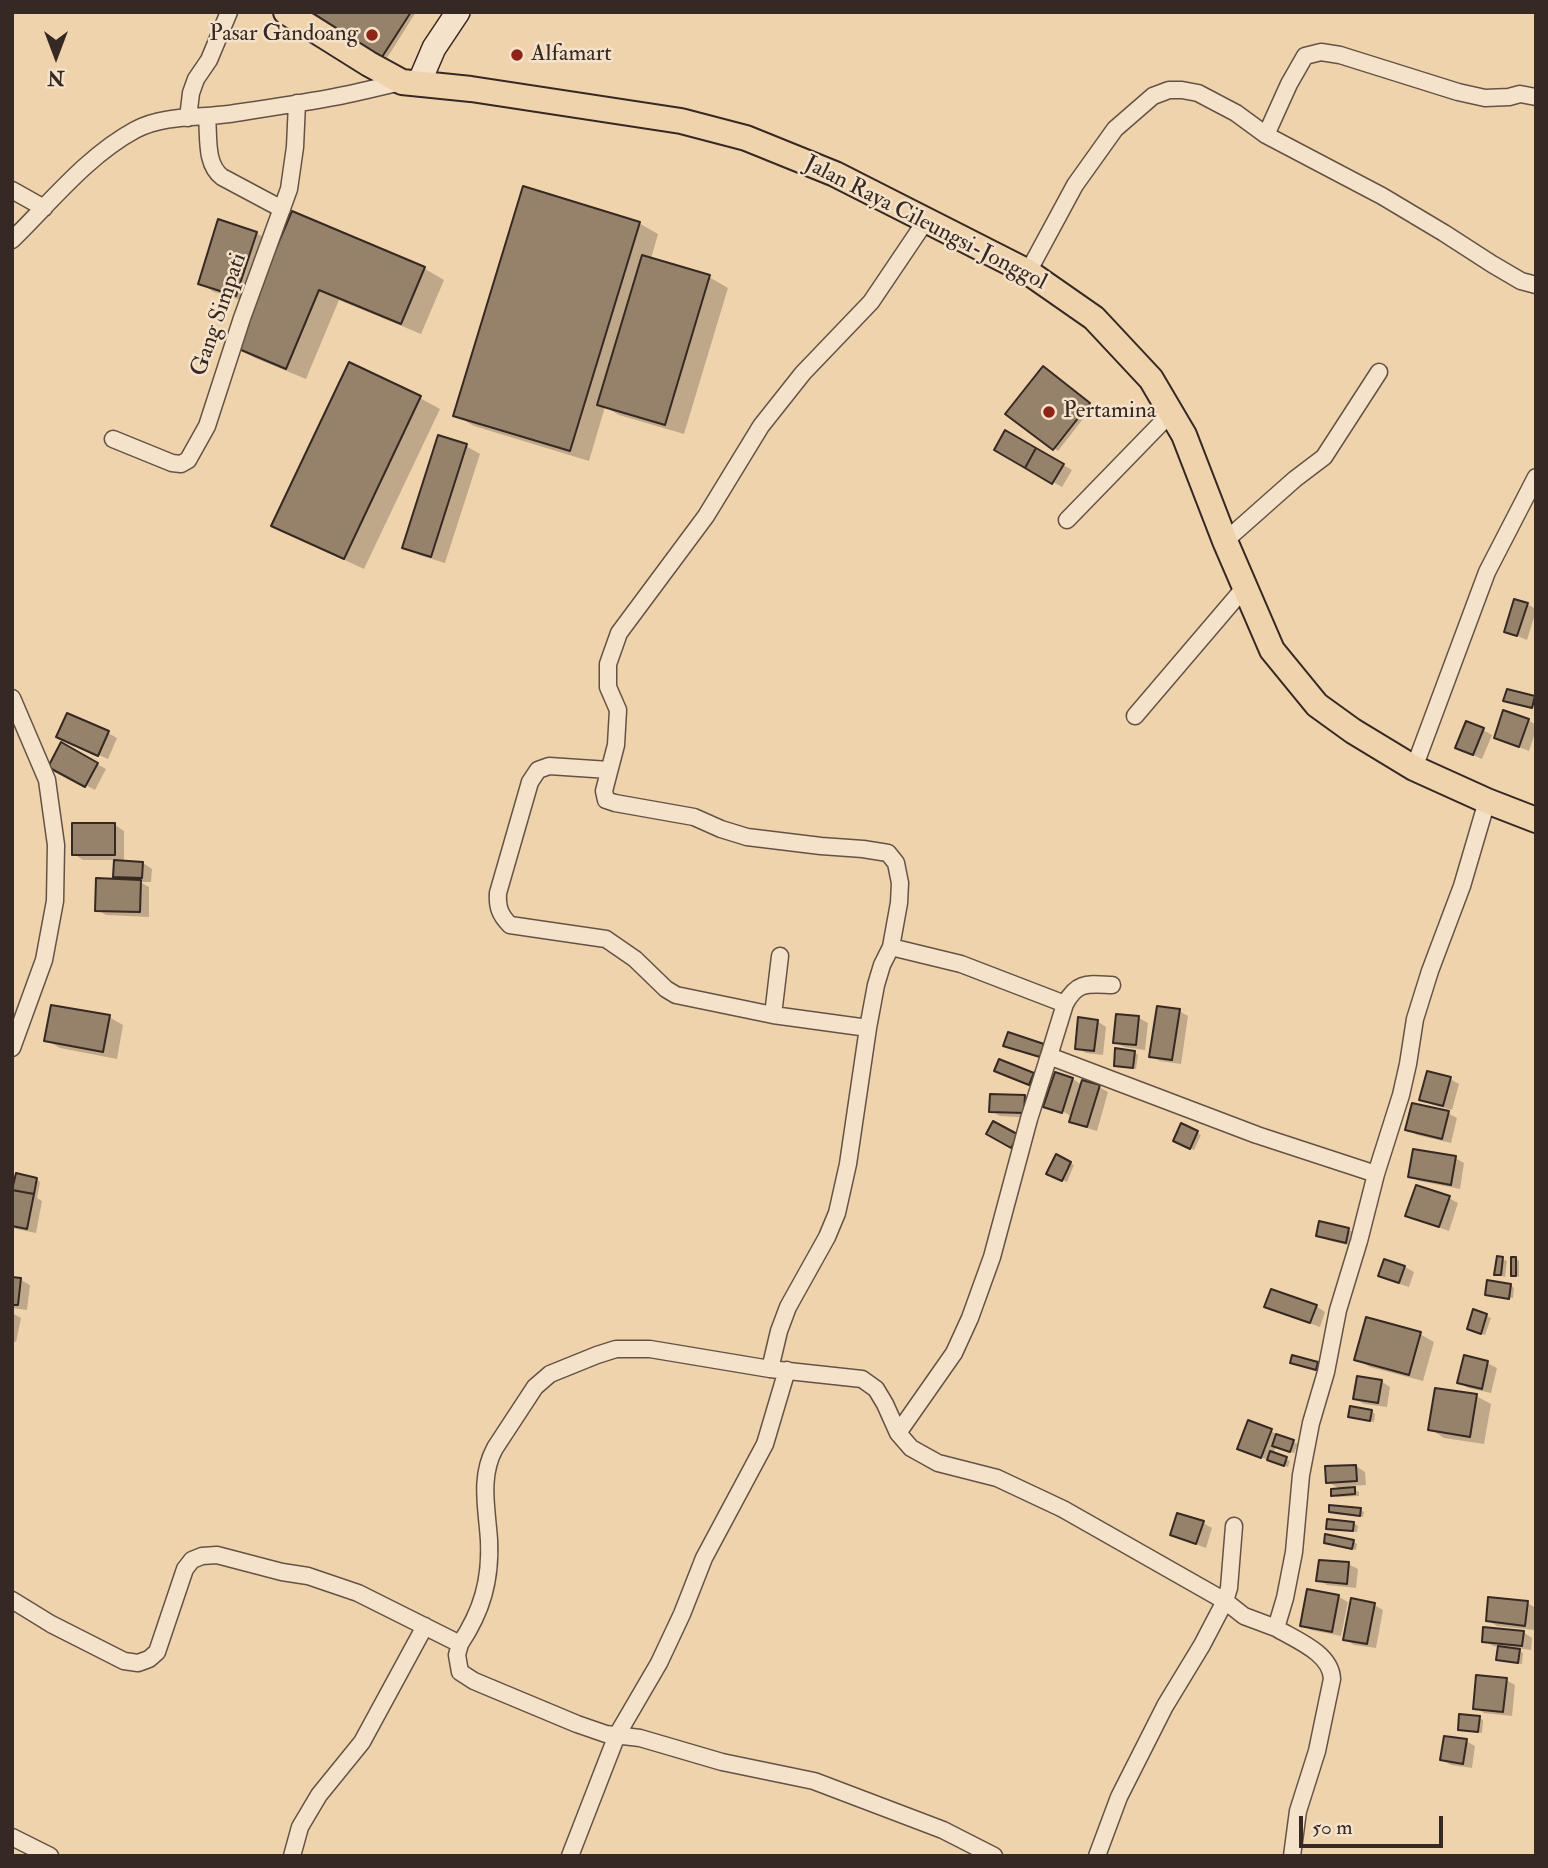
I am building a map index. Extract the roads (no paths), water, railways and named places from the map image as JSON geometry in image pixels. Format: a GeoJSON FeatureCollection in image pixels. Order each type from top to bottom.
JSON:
{"type":"FeatureCollection","features":[{"type":"Feature","properties":{"kind":"main road","name":"Jalan Raya Cileungsi-Jonggol"},"geometry":{"type":"LineString","coordinates":[[286,12],[369,64],[411,82],[681,121],[746,138],[835,174],[1028,272],[1094,318],[1151,379],[1184,435],[1225,541],[1272,650],[1317,705],[1353,731],[1414,768],[1536,820]]}},
{"type":"Feature","properties":{"kind":"street"},"geometry":{"type":"LineString","coordinates":[[188,118],[196,79],[209,60],[229,12]]}},
{"type":"Feature","properties":{"kind":"street"},"geometry":{"type":"LineString","coordinates":[[12,240],[62,187],[134,130],[154,122],[207,117],[331,98],[411,82],[458,12]]}},
{"type":"Feature","properties":{"kind":"street"},"geometry":{"type":"LineString","coordinates":[[1266,135],[1305,55],[1321,52],[1340,55],[1485,98],[1520,94],[1536,97]]}},
{"type":"Feature","properties":{"kind":"street"},"geometry":{"type":"LineString","coordinates":[[1028,272],[1075,185],[1115,129],[1153,96],[1169,90],[1198,93],[1236,113],[1266,135],[1382,197],[1521,281],[1536,285]]}},
{"type":"Feature","properties":{"kind":"street","name":"Gang Simpati"},"geometry":{"type":"LineString","coordinates":[[113,439],[172,463],[181,464],[188,460],[207,426],[242,318],[289,190],[298,103]]}},
{"type":"Feature","properties":{"kind":"street"},"geometry":{"type":"LineString","coordinates":[[207,117],[212,163],[216,172],[282,209]]}},
{"type":"Feature","properties":{"kind":"street"},"geometry":{"type":"LineString","coordinates":[[12,190],[44,208]]}},
{"type":"Feature","properties":{"kind":"street"},"geometry":{"type":"LineString","coordinates":[[770,1368],[788,1307],[827,1237],[837,1213],[848,1164],[868,1028],[879,975],[891,947],[900,903],[896,863],[888,853],[747,836],[694,817],[606,800],[604,791],[615,745],[618,710],[608,687],[608,664],[619,633],[706,516],[761,426],[803,373],[872,302],[927,219]]}},
{"type":"Feature","properties":{"kind":"street"},"geometry":{"type":"LineString","coordinates":[[1225,541],[1324,457],[1379,372]]}},
{"type":"Feature","properties":{"kind":"street"},"geometry":{"type":"LineString","coordinates":[[1067,520],[1171,413]]}},
{"type":"Feature","properties":{"kind":"street"},"geometry":{"type":"LineString","coordinates":[[1414,768],[1488,572],[1536,477]]}},
{"type":"Feature","properties":{"kind":"street"},"geometry":{"type":"LineString","coordinates":[[1135,716],[1245,587]]}},
{"type":"Feature","properties":{"kind":"street"},"geometry":{"type":"LineString","coordinates":[[12,698],[47,780],[56,845],[55,901],[44,960],[12,1048]]}},
{"type":"Feature","properties":{"kind":"street"},"geometry":{"type":"LineString","coordinates":[[609,770],[549,766],[538,770],[530,782],[500,883],[497,905],[510,925],[606,939],[635,959],[676,995],[774,1014],[868,1028]]}},
{"type":"Feature","properties":{"kind":"street"},"geometry":{"type":"LineString","coordinates":[[1276,1629],[1294,1552],[1301,1475],[1311,1423],[1326,1372],[1338,1311],[1403,1084],[1415,1019],[1462,886],[1487,801]]}},
{"type":"Feature","properties":{"kind":"street"},"geometry":{"type":"LineString","coordinates":[[891,947],[961,964],[1065,1004]]}},
{"type":"Feature","properties":{"kind":"street"},"geometry":{"type":"LineString","coordinates":[[774,1014],[780,956]]}},
{"type":"Feature","properties":{"kind":"street"},"geometry":{"type":"LineString","coordinates":[[898,1433],[954,1353],[984,1283],[1065,1004],[1071,993],[1079,987],[1091,984],[1112,985]]}},
{"type":"Feature","properties":{"kind":"street"},"geometry":{"type":"LineString","coordinates":[[1049,1056],[1257,1135],[1376,1174]]}},
{"type":"Feature","properties":{"kind":"street"},"geometry":{"type":"LineString","coordinates":[[994,1856],[943,1830],[814,1781],[722,1762],[640,1738],[606,1734],[474,1681],[460,1672],[457,1655],[460,1644],[483,1600],[487,1579],[489,1541],[484,1488],[489,1458],[535,1387],[550,1374],[616,1349],[650,1349],[862,1379],[870,1383],[885,1404],[898,1433],[911,1448],[938,1463],[997,1478],[1063,1509],[1225,1601],[1244,1616],[1276,1629],[1317,1653],[1332,1670],[1330,1693],[1317,1751],[1298,1811],[1292,1856]]}},
{"type":"Feature","properties":{"kind":"street"},"geometry":{"type":"LineString","coordinates":[[569,1856],[617,1735],[659,1663],[704,1558],[765,1444],[787,1370]]}},
{"type":"Feature","properties":{"kind":"street"},"geometry":{"type":"LineString","coordinates":[[1097,1856],[1119,1797],[1159,1718],[1225,1601],[1229,1588],[1234,1526]]}},
{"type":"Feature","properties":{"kind":"street"},"geometry":{"type":"LineString","coordinates":[[12,1600],[51,1624],[124,1661],[138,1663],[157,1652],[185,1569],[192,1560],[217,1555],[308,1576],[358,1593],[460,1644]]}},
{"type":"Feature","properties":{"kind":"street"},"geometry":{"type":"LineString","coordinates":[[292,1856],[300,1828],[318,1795],[362,1742],[425,1626]]}},
{"type":"Feature","properties":{"kind":"street"},"geometry":{"type":"LineString","coordinates":[[12,1837],[50,1856]]}},
{"type":"Feature","properties":{"kind":"place","name":"Pasar Gandoang"},"geometry":{"type":"Point","coordinates":[372,35]}},
{"type":"Feature","properties":{"kind":"place","name":"Alfamart"},"geometry":{"type":"Point","coordinates":[517,55]}},
{"type":"Feature","properties":{"kind":"place","name":"Pertamina"},"geometry":{"type":"Point","coordinates":[1049,412]}}]}
